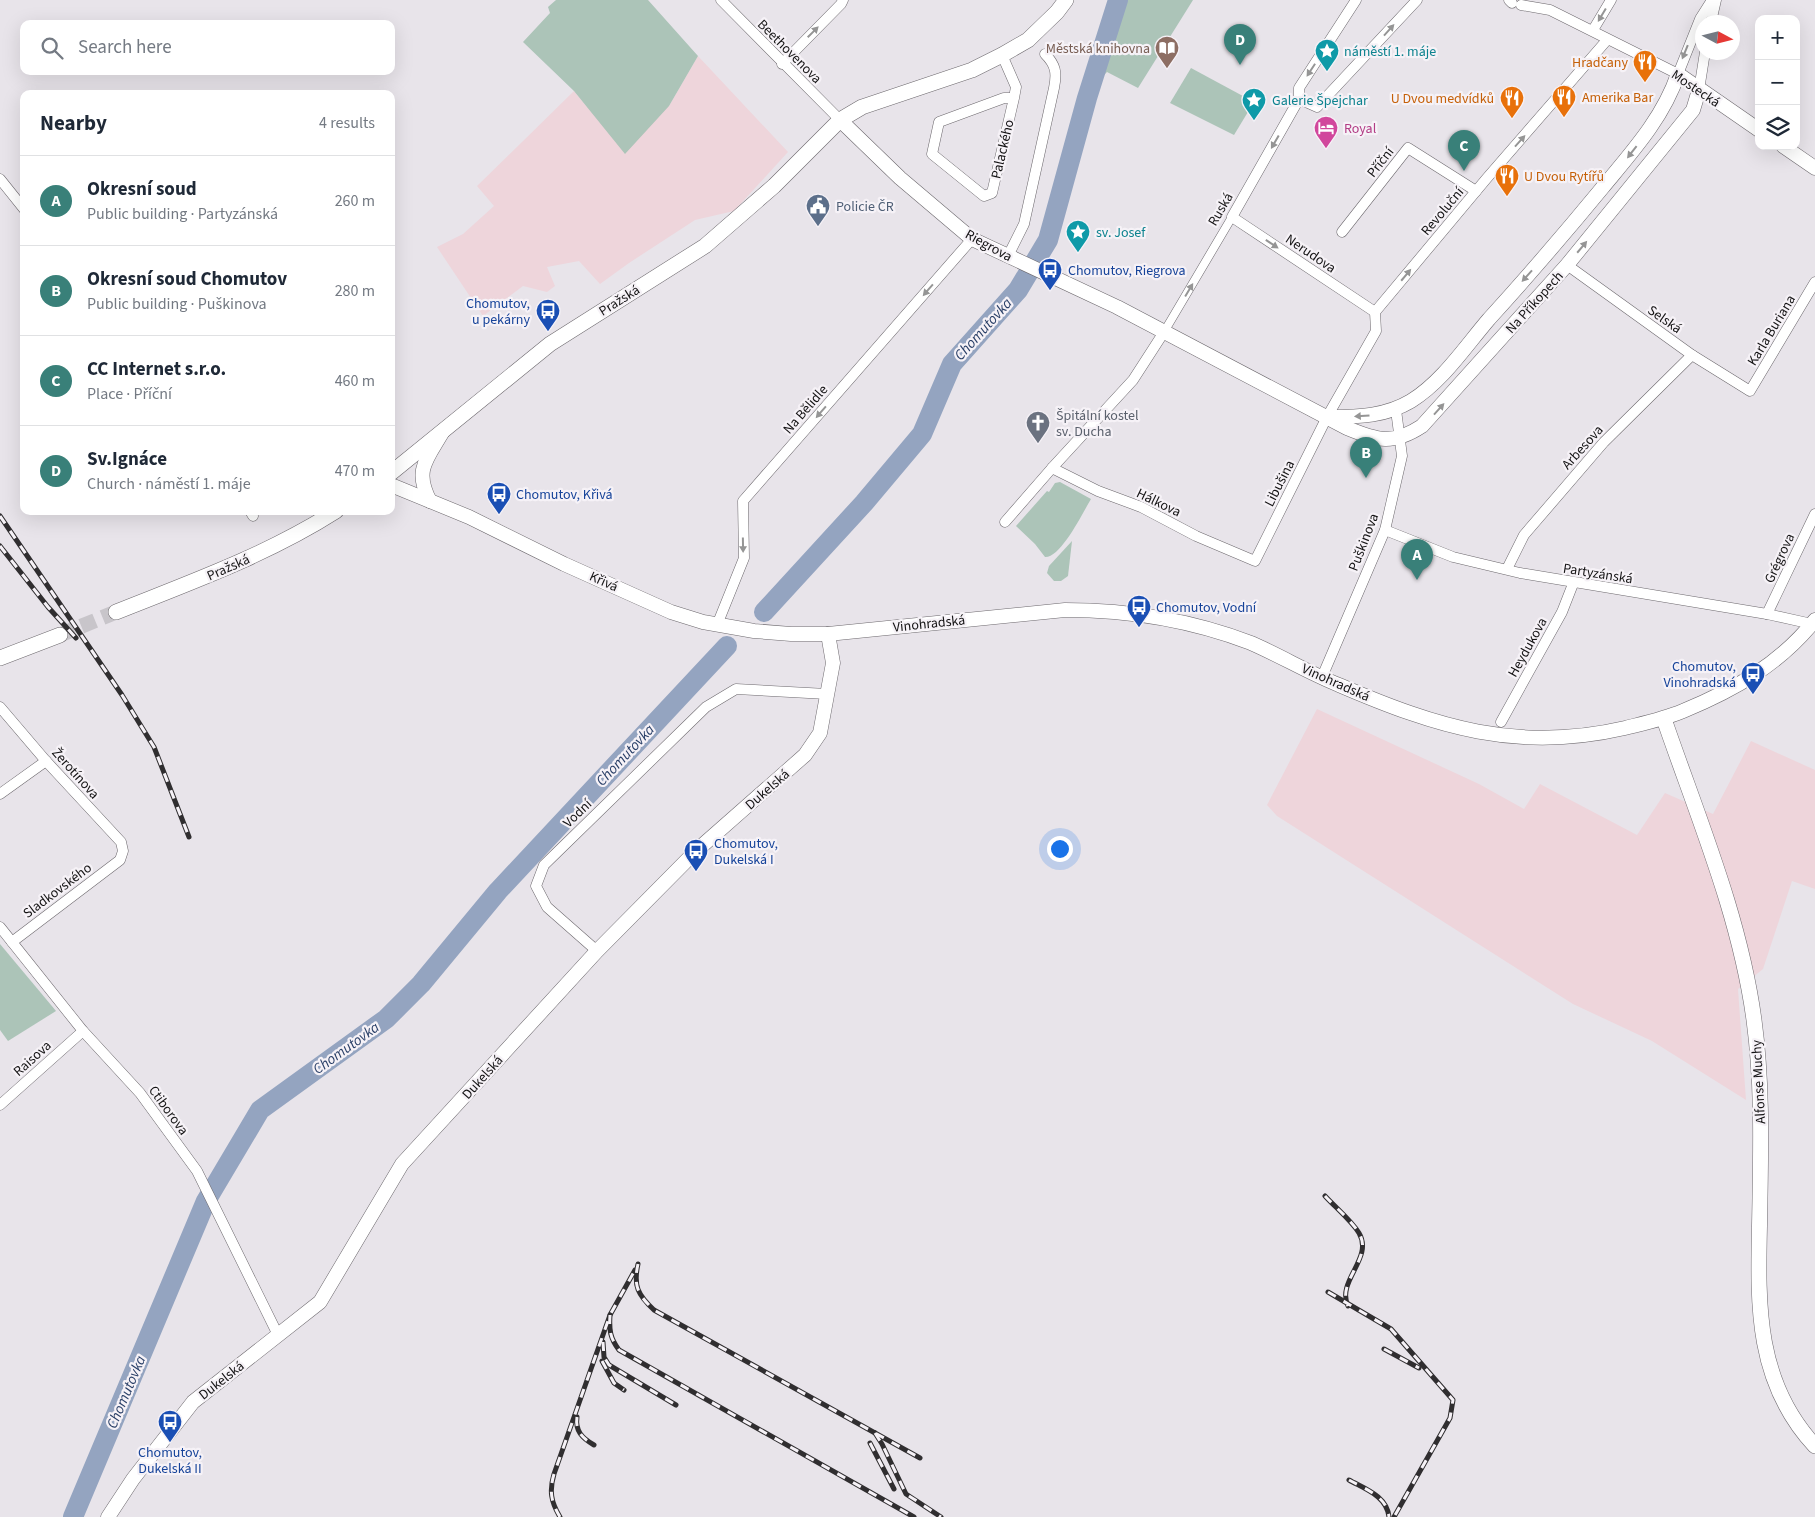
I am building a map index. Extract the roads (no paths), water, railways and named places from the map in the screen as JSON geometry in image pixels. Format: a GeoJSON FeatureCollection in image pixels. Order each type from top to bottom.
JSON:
{"type":"FeatureCollection","features":[{"type":"Feature","properties":{"kind":"main road"},"geometry":{"type":"LineString","coordinates":[[1044,24],[1057,0]]}},
{"type":"Feature","properties":{"kind":"main road"},"geometry":{"type":"LineString","coordinates":[[840,120],[862,107],[972,70],[1002,55],[1028,40],[1066,0]]}},
{"type":"Feature","properties":{"kind":"main road","name":"Pražská"},"geometry":{"type":"LineString","coordinates":[[395,470],[550,344],[705,246],[774,186],[840,120]]}},
{"type":"Feature","properties":{"kind":"main road","name":"Pražská"},"geometry":{"type":"LineString","coordinates":[[116,612],[238,563],[329,515]]}},
{"type":"Feature","properties":{"kind":"main road"},"geometry":{"type":"LineString","coordinates":[[0,658],[60,635]]}},
{"type":"Feature","properties":{"kind":"main road","name":"Alfonse Muchy"},"geometry":{"type":"LineString","coordinates":[[1664,718],[1726,896],[1745,968],[1754,1020],[1760,1086],[1758,1292],[1762,1338],[1767,1358],[1786,1406],[1815,1446]]}},
{"type":"Feature","properties":{"kind":"street","name":"Beethovenova"},"geometry":{"type":"LineString","coordinates":[[721,0],[782,64],[840,120]]}},
{"type":"Feature","properties":{"kind":"street"},"geometry":{"type":"LineString","coordinates":[[782,64],[841,4],[842,0]]}},
{"type":"Feature","properties":{"kind":"street"},"geometry":{"type":"LineString","coordinates":[[1356,0],[1299,88],[1299,99],[1317,107],[1417,0]]}},
{"type":"Feature","properties":{"kind":"street"},"geometry":{"type":"LineString","coordinates":[[1593,30],[1611,0]]}},
{"type":"Feature","properties":{"kind":"street"},"geometry":{"type":"LineString","coordinates":[[1678,74],[1700,19],[1712,0]]}},
{"type":"Feature","properties":{"kind":"street"},"geometry":{"type":"LineString","coordinates":[[1713,15],[1716,0]]}},
{"type":"Feature","properties":{"kind":"street","name":"Mostecká"},"geometry":{"type":"LineString","coordinates":[[1514,3],[1550,10],[1593,30],[1608,40],[1678,74],[1755,127]]}},
{"type":"Feature","properties":{"kind":"street","name":"Revoluční"},"geometry":{"type":"LineString","coordinates":[[1375,312],[1476,191],[1608,40]]}},
{"type":"Feature","properties":{"kind":"street"},"geometry":{"type":"LineString","coordinates":[[1008,256],[1024,224],[1055,83],[1053,62],[1045,54]]}},
{"type":"Feature","properties":{"kind":"street","name":"Palackého"},"geometry":{"type":"LineString","coordinates":[[1002,55],[1016,88],[1014,98],[992,193],[984,196],[932,154],[939,122],[1004,98],[1014,98]]}},
{"type":"Feature","properties":{"kind":"street"},"geometry":{"type":"LineString","coordinates":[[1699,90],[1704,60]]}},
{"type":"Feature","properties":{"kind":"street","name":"Na Příkopech"},"geometry":{"type":"LineString","coordinates":[[1327,417],[1370,416],[1396,410],[1430,386],[1551,250],[1633,150],[1661,113],[1678,74]]}},
{"type":"Feature","properties":{"kind":"street","name":"Na Příkopech"},"geometry":{"type":"LineString","coordinates":[[1164,332],[1370,438],[1401,438],[1422,426],[1437,411],[1567,265],[1693,110],[1699,90]]}},
{"type":"Feature","properties":{"kind":"street","name":"Ruská"},"geometry":{"type":"LineString","coordinates":[[1164,332],[1299,99]]}},
{"type":"Feature","properties":{"kind":"street","name":"Riegrova"},"geometry":{"type":"LineString","coordinates":[[840,120],[900,178],[972,239],[1164,332]]}},
{"type":"Feature","properties":{"kind":"street","name":"Příční"},"geometry":{"type":"LineString","coordinates":[[1342,232],[1408,148],[1476,191]]}},
{"type":"Feature","properties":{"kind":"street"},"geometry":{"type":"LineString","coordinates":[[1788,150],[1815,168]]}},
{"type":"Feature","properties":{"kind":"street"},"geometry":{"type":"LineString","coordinates":[[0,179],[20,205]]}},
{"type":"Feature","properties":{"kind":"street","name":"Nerudova"},"geometry":{"type":"LineString","coordinates":[[1232,217],[1375,312]]}},
{"type":"Feature","properties":{"kind":"street","name":"Na Bělidle"},"geometry":{"type":"LineString","coordinates":[[718,625],[744,558],[743,501],[972,239]]}},
{"type":"Feature","properties":{"kind":"street","name":"Selská"},"geometry":{"type":"LineString","coordinates":[[1567,265],[1692,355],[1750,391]]}},
{"type":"Feature","properties":{"kind":"street","name":"Karla Buriana"},"geometry":{"type":"LineString","coordinates":[[1750,391],[1815,282]]}},
{"type":"Feature","properties":{"kind":"street"},"geometry":{"type":"LineString","coordinates":[[1327,417],[1376,331],[1375,312]]}},
{"type":"Feature","properties":{"kind":"street"},"geometry":{"type":"LineString","coordinates":[[1005,522],[1133,380],[1164,332]]}},
{"type":"Feature","properties":{"kind":"street","name":"Arbesova"},"geometry":{"type":"LineString","coordinates":[[1507,569],[1524,535],[1598,449],[1692,355]]}},
{"type":"Feature","properties":{"kind":"street","name":"Puškinova"},"geometry":{"type":"LineString","coordinates":[[1322,677],[1385,530],[1400,473],[1402,456],[1396,410]]}},
{"type":"Feature","properties":{"kind":"street","name":"Libušina"},"geometry":{"type":"LineString","coordinates":[[1255,561],[1327,417]]}},
{"type":"Feature","properties":{"kind":"street"},"geometry":{"type":"LineString","coordinates":[[430,501],[421,478],[428,457],[442,433]]}},
{"type":"Feature","properties":{"kind":"street","name":"Hálkova"},"geometry":{"type":"LineString","coordinates":[[1052,468],[1098,492],[1141,507],[1196,536],[1255,561]]}},
{"type":"Feature","properties":{"kind":"street","name":"Křivá"},"geometry":{"type":"LineString","coordinates":[[395,487],[469,517],[564,564],[671,612],[718,625],[754,632],[828,634]]}},
{"type":"Feature","properties":{"kind":"street","name":"Grégrova"},"geometry":{"type":"LineString","coordinates":[[1767,614],[1815,514]]}},
{"type":"Feature","properties":{"kind":"street","name":"Partyzánská"},"geometry":{"type":"LineString","coordinates":[[1385,530],[1454,556],[1573,584],[1814,622]]}},
{"type":"Feature","properties":{"kind":"street","name":"Heydukova"},"geometry":{"type":"LineString","coordinates":[[1501,722],[1562,612],[1573,584]]}},
{"type":"Feature","properties":{"kind":"street","name":"Vinohradská"},"geometry":{"type":"LineString","coordinates":[[828,634],[1059,610],[1106,610],[1167,618],[1241,640],[1322,677],[1430,720],[1498,735],[1555,739],[1610,731],[1664,718],[1714,698],[1747,682],[1814,622]]}},
{"type":"Feature","properties":{"kind":"street","name":"Dukelská"},"geometry":{"type":"LineString","coordinates":[[108,1517],[133,1479],[193,1402],[320,1302],[391,1179],[402,1164],[597,951],[696,851],[806,755],[820,733],[833,663],[828,634]]}},
{"type":"Feature","properties":{"kind":"street","name":"Vodní"},"geometry":{"type":"LineString","coordinates":[[597,951],[547,907],[536,886],[544,865],[706,707],[736,689],[827,694]]}},
{"type":"Feature","properties":{"kind":"street","name":"Žerotínova"},"geometry":{"type":"LineString","coordinates":[[0,706],[46,761],[121,842],[123,851],[120,860]]}},
{"type":"Feature","properties":{"kind":"street"},"geometry":{"type":"LineString","coordinates":[[0,794],[46,761]]}},
{"type":"Feature","properties":{"kind":"street","name":"Sladkovského"},"geometry":{"type":"LineString","coordinates":[[12,942],[120,860]]}},
{"type":"Feature","properties":{"kind":"street","name":"Ctiborova"},"geometry":{"type":"LineString","coordinates":[[0,927],[83,1031],[140,1093],[197,1171],[278,1335]]}},
{"type":"Feature","properties":{"kind":"street","name":"Raisova"},"geometry":{"type":"LineString","coordinates":[[0,1105],[83,1031]]}},
{"type":"Feature","properties":{"kind":"waterway","name":"Chomutovka"},"geometry":{"type":"LineString","coordinates":[[764,612],[864,503],[922,434],[952,364],[1018,290],[1048,240],[1087,98],[1118,0]]}},
{"type":"Feature","properties":{"kind":"waterway","name":"Chomutovka"},"geometry":{"type":"LineString","coordinates":[[73,1517],[206,1201],[260,1110],[386,1019],[421,984],[498,891],[727,646]]}},
{"type":"Feature","properties":{"kind":"tunnel"},"geometry":{"type":"LineString","coordinates":[[60,635],[116,612]]}},
{"type":"Feature","properties":{"kind":"railway"},"geometry":{"type":"LineString","coordinates":[[0,516],[122,695],[154,747],[189,837]]}},
{"type":"Feature","properties":{"kind":"railway"},"geometry":{"type":"LineString","coordinates":[[0,546],[48,607],[76,638]]}},
{"type":"Feature","properties":{"kind":"railway"},"geometry":{"type":"LineString","coordinates":[[1325,1196],[1356,1228],[1362,1242],[1362,1251],[1347,1288],[1348,1306]]}},
{"type":"Feature","properties":{"kind":"railway"},"geometry":{"type":"LineString","coordinates":[[638,1264],[636,1278],[638,1290],[644,1300],[654,1310],[920,1458]]}},
{"type":"Feature","properties":{"kind":"railway"},"geometry":{"type":"LineString","coordinates":[[560,1517],[552,1496],[554,1474],[610,1315],[635,1270]]}},
{"type":"Feature","properties":{"kind":"railway"},"geometry":{"type":"LineString","coordinates":[[1328,1292],[1391,1329],[1453,1400],[1450,1418],[1394,1517]]}},
{"type":"Feature","properties":{"kind":"railway"},"geometry":{"type":"LineString","coordinates":[[610,1315],[611,1334],[619,1350],[914,1517]]}},
{"type":"Feature","properties":{"kind":"railway"},"geometry":{"type":"LineString","coordinates":[[603,1342],[604,1357],[609,1365],[676,1405]]}},
{"type":"Feature","properties":{"kind":"railway"},"geometry":{"type":"LineString","coordinates":[[1384,1349],[1419,1368]]}},
{"type":"Feature","properties":{"kind":"railway"},"geometry":{"type":"LineString","coordinates":[[602,1361],[614,1383],[624,1390]]}},
{"type":"Feature","properties":{"kind":"railway"},"geometry":{"type":"LineString","coordinates":[[577,1417],[577,1426],[580,1434],[594,1445]]}},
{"type":"Feature","properties":{"kind":"railway"},"geometry":{"type":"LineString","coordinates":[[875,1433],[906,1494],[941,1517]]}},
{"type":"Feature","properties":{"kind":"railway"},"geometry":{"type":"LineString","coordinates":[[870,1443],[894,1489]]}},
{"type":"Feature","properties":{"kind":"railway"},"geometry":{"type":"LineString","coordinates":[[1349,1480],[1380,1498],[1389,1517]]}},
{"type":"Feature","properties":{"kind":"place","name":"Sv.Ignáce"},"geometry":{"type":"Point","coordinates":[1240,65]}},
{"type":"Feature","properties":{"kind":"place","name":"Městská knihovna"},"geometry":{"type":"Point","coordinates":[1167,69]}},
{"type":"Feature","properties":{"kind":"place","name":"náměstí 1. máje"},"geometry":{"type":"Point","coordinates":[1327,72]}},
{"type":"Feature","properties":{"kind":"place","name":"Hradčany"},"geometry":{"type":"Point","coordinates":[1645,83]}},
{"type":"Feature","properties":{"kind":"place","name":"Amerika Bar"},"geometry":{"type":"Point","coordinates":[1564,118]}},
{"type":"Feature","properties":{"kind":"place","name":"U Dvou medvídků"},"geometry":{"type":"Point","coordinates":[1512,119]}},
{"type":"Feature","properties":{"kind":"place","name":"Galerie Špejchar"},"geometry":{"type":"Point","coordinates":[1254,121]}},
{"type":"Feature","properties":{"kind":"place","name":"Royal"},"geometry":{"type":"Point","coordinates":[1326,149]}},
{"type":"Feature","properties":{"kind":"place","name":"CC Internet s.r.o."},"geometry":{"type":"Point","coordinates":[1464,171]}},
{"type":"Feature","properties":{"kind":"place","name":"U Dvou Rytířů"},"geometry":{"type":"Point","coordinates":[1507,197]}},
{"type":"Feature","properties":{"kind":"place","name":"Policie ČR"},"geometry":{"type":"Point","coordinates":[818,227]}},
{"type":"Feature","properties":{"kind":"place","name":"sv. Josef"},"geometry":{"type":"Point","coordinates":[1078,253]}},
{"type":"Feature","properties":{"kind":"place","name":"Chomutov, Riegrova"},"geometry":{"type":"Point","coordinates":[1050,291]}},
{"type":"Feature","properties":{"kind":"place","name":"Chomutov, u pekárny"},"geometry":{"type":"Point","coordinates":[548,332]}},
{"type":"Feature","properties":{"kind":"place","name":"Špitální kostel sv. Ducha"},"geometry":{"type":"Point","coordinates":[1038,444]}},
{"type":"Feature","properties":{"kind":"place","name":"Okresní soud Chomutov"},"geometry":{"type":"Point","coordinates":[1366,478]}},
{"type":"Feature","properties":{"kind":"place","name":"Chomutov, Křivá"},"geometry":{"type":"Point","coordinates":[499,515]}},
{"type":"Feature","properties":{"kind":"place","name":"Okresní soud"},"geometry":{"type":"Point","coordinates":[1417,580]}},
{"type":"Feature","properties":{"kind":"place","name":"Chomutov, Vodní"},"geometry":{"type":"Point","coordinates":[1139,628]}},
{"type":"Feature","properties":{"kind":"place","name":"Chomutov, Vinohradská"},"geometry":{"type":"Point","coordinates":[1753,695]}},
{"type":"Feature","properties":{"kind":"place","name":"Chomutov, Dukelská I"},"geometry":{"type":"Point","coordinates":[696,872]}},
{"type":"Feature","properties":{"kind":"place","name":"Chomutov, Dukelská II"},"geometry":{"type":"Point","coordinates":[170,1443]}}]}
